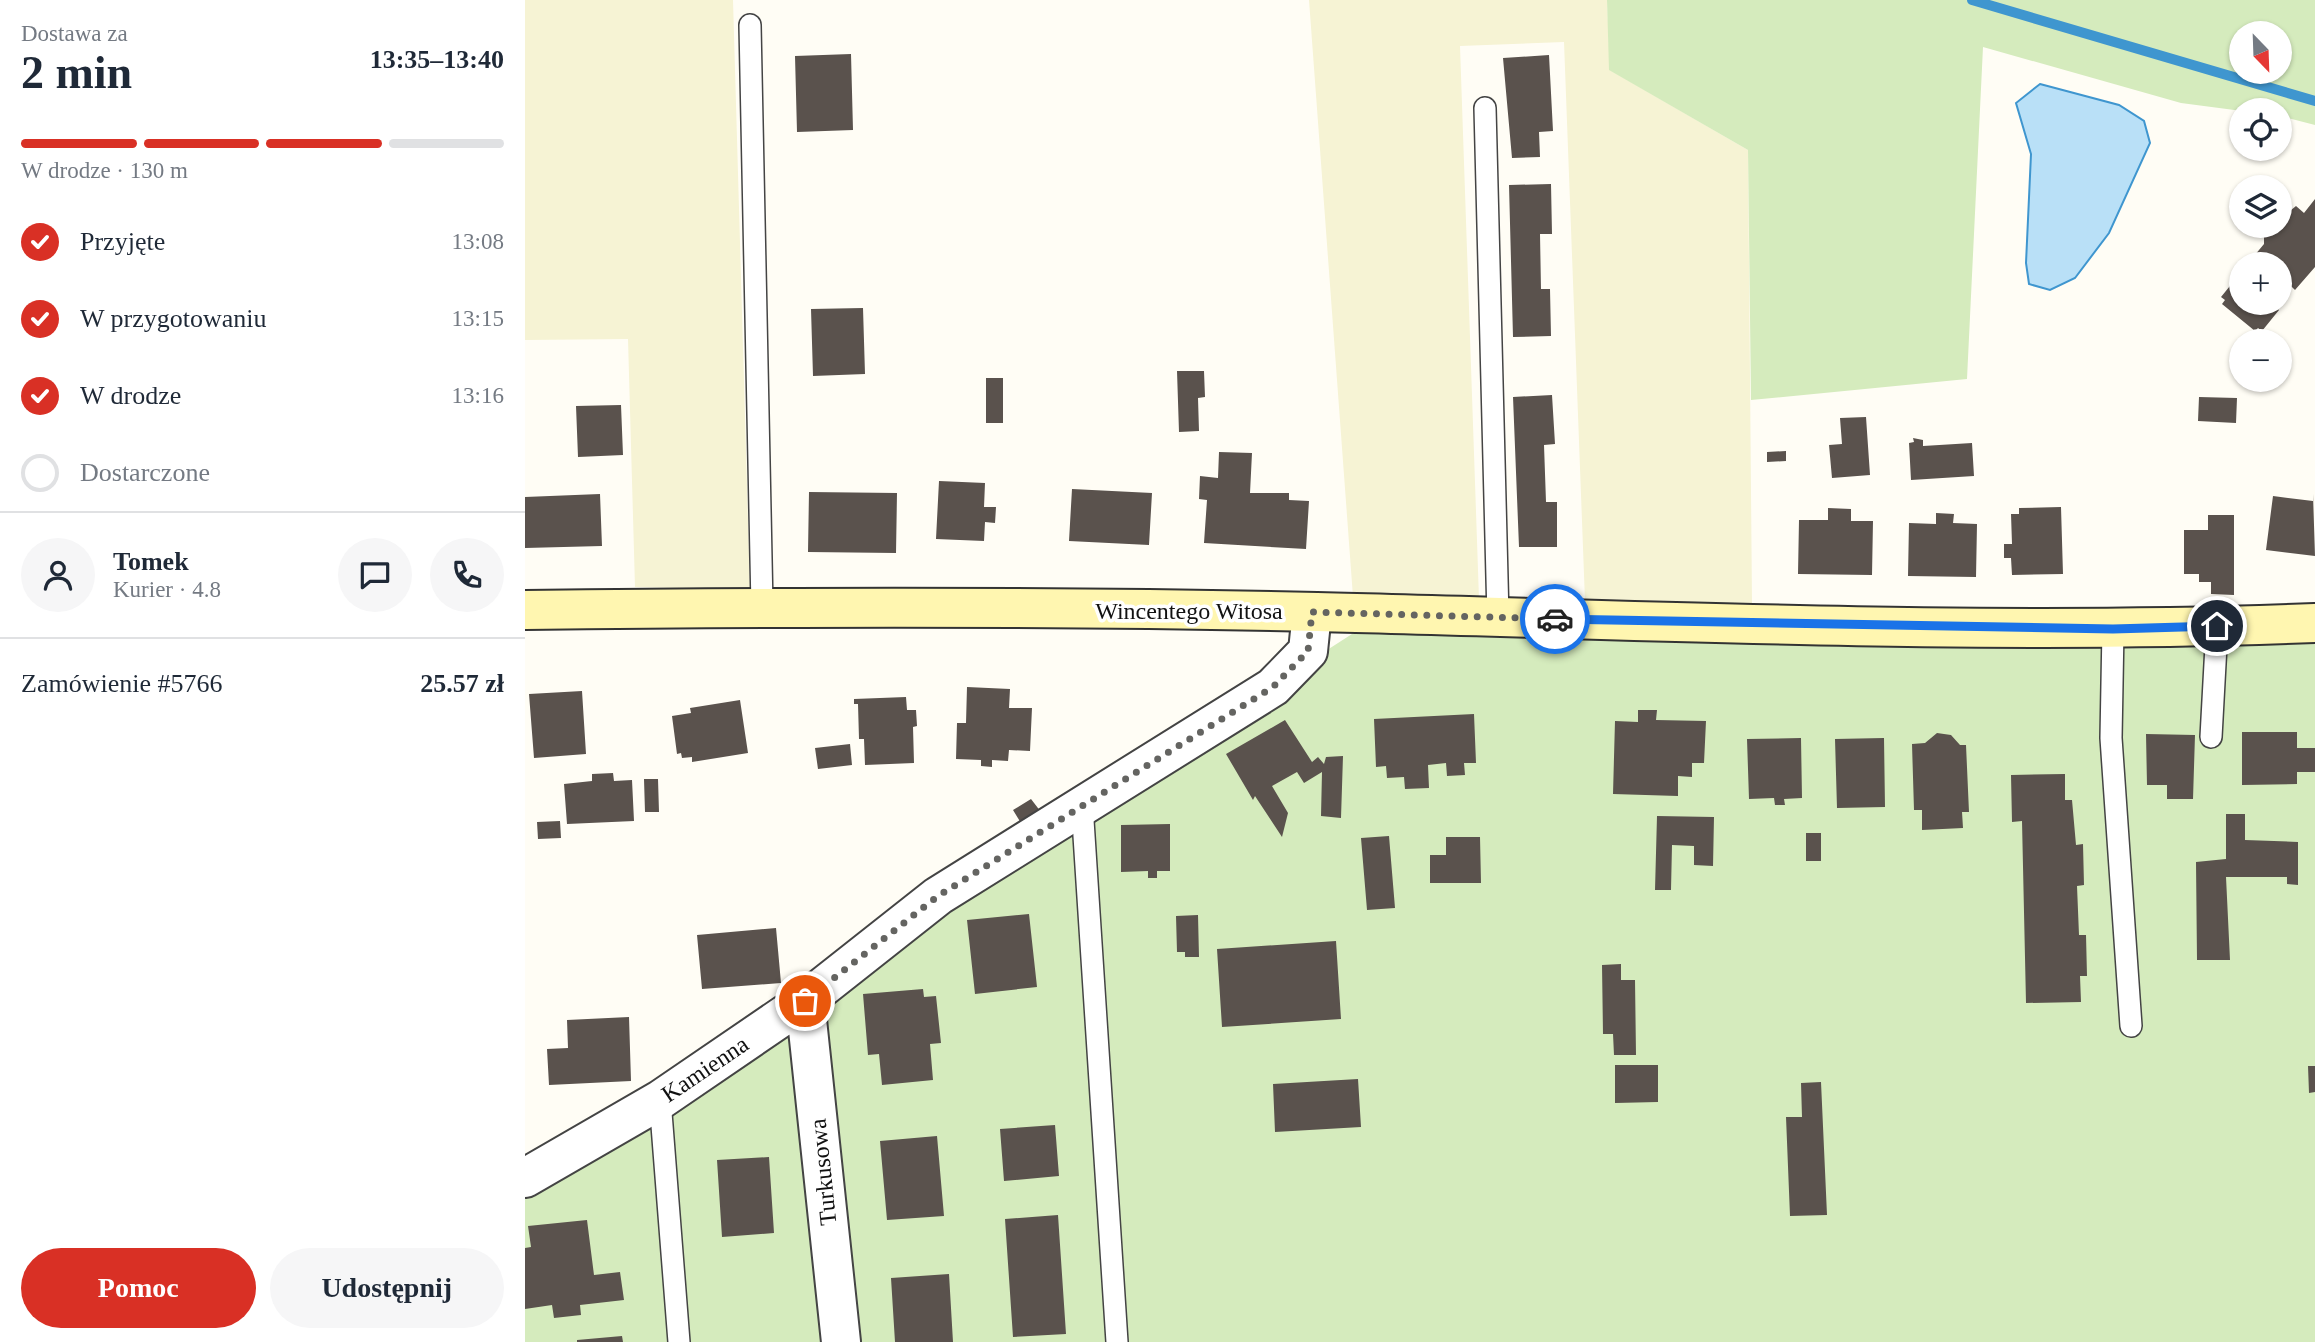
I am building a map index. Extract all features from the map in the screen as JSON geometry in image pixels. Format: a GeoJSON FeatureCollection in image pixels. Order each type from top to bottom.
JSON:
{"type":"FeatureCollection","features":[{"type":"Feature","properties":{"kind":"street","name":"Wincentego Witosa"},"geometry":{"type":"LineString","coordinates":[[525,610],[762,607],[1312,612],[2113,629],[2315,623]]}},
{"type":"Feature","properties":{"kind":"street","name":"Kamienna"},"geometry":{"type":"LineString","coordinates":[[525,1178],[660,1100],[805,1001],[938,896],[1273,687],[1308,651],[1312,612]]}},
{"type":"Feature","properties":{"kind":"street","name":"Turkusowa"},"geometry":{"type":"LineString","coordinates":[[805,1001],[841,1342]]}},
{"type":"Feature","properties":{"kind":"lane"},"geometry":{"type":"LineString","coordinates":[[750,25],[762,607]]}},
{"type":"Feature","properties":{"kind":"lane"},"geometry":{"type":"LineString","coordinates":[[1485,108],[1498,617]]}},
{"type":"Feature","properties":{"kind":"lane"},"geometry":{"type":"LineString","coordinates":[[2211,737],[2217,626]]}},
{"type":"Feature","properties":{"kind":"lane"},"geometry":{"type":"LineString","coordinates":[[2113,629],[2111,738],[2131,1027]]}},
{"type":"Feature","properties":{"kind":"lane"},"geometry":{"type":"LineString","coordinates":[[1082,805],[1117,1342]]}},
{"type":"Feature","properties":{"kind":"lane"},"geometry":{"type":"LineString","coordinates":[[660,1100],[679,1342]]}},
{"type":"Feature","properties":{"kind":"shaded area"},"geometry":{"type":"Polygon","coordinates":[[[525,0],[733,0],[750,590],[635,587],[628,339],[525,340],[525,0]]]}},
{"type":"Feature","properties":{"kind":"shaded area"},"geometry":{"type":"Polygon","coordinates":[[[1309,0],[1607,0],[1610,70],[1748,150],[1752,604],[1585,601],[1564,42],[1460,46],[1479,599],[1353,597],[1309,0]]]}},
{"type":"Feature","properties":{"kind":"green space"},"geometry":{"type":"Polygon","coordinates":[[[1607,0],[2315,0],[2315,125],[2292,119],[2292,98],[2229,98],[2229,109],[2181,103],[1983,47],[1967,379],[1751,400],[1748,150],[1609,70],[1607,0]]]}},
{"type":"Feature","properties":{"kind":"green space"},"geometry":{"type":"Polygon","coordinates":[[[2315,633],[2315,1342],[525,1342],[525,1180],[882,936],[1352,634],[2315,633]]]}},
{"type":"Feature","properties":{"kind":"water"},"geometry":{"type":"Polygon","coordinates":[[[2040,84],[2119,105],[2144,121],[2150,143],[2109,233],[2075,278],[2050,290],[2029,284],[2026,263],[2031,154],[2016,103],[2040,84]]]}},
{"type":"Feature","properties":{"kind":"building"},"geometry":{"type":"Polygon","coordinates":[[[851,54],[853,130],[797,132],[795,56],[851,54]]]}},
{"type":"Feature","properties":{"kind":"building"},"geometry":{"type":"Polygon","coordinates":[[[1549,55],[1553,131],[1539,132],[1540,157],[1512,158],[1503,58],[1549,55]]]}},
{"type":"Feature","properties":{"kind":"building"},"geometry":{"type":"Polygon","coordinates":[[[1551,184],[1552,234],[1540,234],[1541,289],[1550,289],[1551,336],[1513,337],[1509,185],[1551,184]]]}},
{"type":"Feature","properties":{"kind":"building"},"geometry":{"type":"Polygon","coordinates":[[[2315,199],[2315,267],[2295,290],[2292,287],[2292,252],[2257,252],[2264,244],[2264,238],[2292,238],[2292,209],[2296,206],[2304,213],[2315,199]]]}},
{"type":"Feature","properties":{"kind":"building"},"geometry":{"type":"Polygon","coordinates":[[[2229,287],[2229,310],[2222,304],[2225,300],[2221,297],[2229,287]]]}},
{"type":"Feature","properties":{"kind":"building"},"geometry":{"type":"Polygon","coordinates":[[[863,308],[865,374],[813,376],[811,309],[863,308]]]}},
{"type":"Feature","properties":{"kind":"building"},"geometry":{"type":"Polygon","coordinates":[[[2235,315],[2275,315],[2264,329],[2253,329],[2235,315]]]}},
{"type":"Feature","properties":{"kind":"building"},"geometry":{"type":"Polygon","coordinates":[[[1177,371],[1204,371],[1205,397],[1198,398],[1199,431],[1179,432],[1177,371]]]}},
{"type":"Feature","properties":{"kind":"building"},"geometry":{"type":"Polygon","coordinates":[[[986,378],[1003,378],[1003,423],[986,423],[986,378]]]}},
{"type":"Feature","properties":{"kind":"building"},"geometry":{"type":"Polygon","coordinates":[[[1552,395],[1555,444],[1544,445],[1546,502],[1557,502],[1557,547],[1519,547],[1513,397],[1552,395]]]}},
{"type":"Feature","properties":{"kind":"building"},"geometry":{"type":"Polygon","coordinates":[[[2199,397],[2237,398],[2236,423],[2198,421],[2199,397]]]}},
{"type":"Feature","properties":{"kind":"building"},"geometry":{"type":"Polygon","coordinates":[[[621,405],[623,455],[578,457],[576,406],[621,405]]]}},
{"type":"Feature","properties":{"kind":"building"},"geometry":{"type":"Polygon","coordinates":[[[1866,417],[1870,475],[1832,478],[1829,445],[1842,444],[1840,418],[1866,417]]]}},
{"type":"Feature","properties":{"kind":"building"},"geometry":{"type":"Polygon","coordinates":[[[1913,438],[1923,440],[1923,446],[1972,443],[1974,476],[1911,480],[1909,443],[1914,442],[1913,438]]]}},
{"type":"Feature","properties":{"kind":"building"},"geometry":{"type":"Polygon","coordinates":[[[1786,451],[1786,461],[1767,462],[1767,452],[1786,451]]]}},
{"type":"Feature","properties":{"kind":"building"},"geometry":{"type":"Polygon","coordinates":[[[1219,452],[1252,453],[1250,493],[1289,493],[1289,500],[1309,501],[1306,549],[1204,543],[1207,500],[1199,499],[1200,476],[1218,478],[1219,452]]]}},
{"type":"Feature","properties":{"kind":"building"},"geometry":{"type":"Polygon","coordinates":[[[939,481],[985,483],[984,507],[996,507],[995,523],[985,522],[984,541],[936,539],[939,481]]]}},
{"type":"Feature","properties":{"kind":"building"},"geometry":{"type":"Polygon","coordinates":[[[1072,489],[1152,493],[1149,545],[1069,541],[1072,489]]]}},
{"type":"Feature","properties":{"kind":"building"},"geometry":{"type":"Polygon","coordinates":[[[809,492],[897,493],[896,553],[808,552],[809,492]]]}},
{"type":"Feature","properties":{"kind":"building"},"geometry":{"type":"Polygon","coordinates":[[[600,494],[602,546],[525,548],[525,497],[600,494]]]}},
{"type":"Feature","properties":{"kind":"building"},"geometry":{"type":"Polygon","coordinates":[[[2313,494],[2315,556],[2266,550],[2273,496],[2313,501],[2313,494]]]}},
{"type":"Feature","properties":{"kind":"building"},"geometry":{"type":"Polygon","coordinates":[[[2061,507],[2063,574],[2012,575],[2011,558],[2004,558],[2004,544],[2012,544],[2011,514],[2019,514],[2019,508],[2061,507]]]}},
{"type":"Feature","properties":{"kind":"building"},"geometry":{"type":"Polygon","coordinates":[[[1828,508],[1851,509],[1851,521],[1873,521],[1872,575],[1798,574],[1799,520],[1828,520],[1828,508]]]}},
{"type":"Feature","properties":{"kind":"building"},"geometry":{"type":"Polygon","coordinates":[[[1936,513],[1954,514],[1953,523],[1977,524],[1976,577],[1908,576],[1909,523],[1936,524],[1936,513]]]}},
{"type":"Feature","properties":{"kind":"building"},"geometry":{"type":"Polygon","coordinates":[[[2208,515],[2234,515],[2234,595],[2211,594],[2211,582],[2199,582],[2199,574],[2184,574],[2184,530],[2208,530],[2208,515]]]}},
{"type":"Feature","properties":{"kind":"building"},"geometry":{"type":"Polygon","coordinates":[[[967,687],[1010,689],[1009,708],[1032,708],[1030,751],[1009,750],[1008,761],[992,760],[992,767],[981,766],[981,760],[956,759],[957,723],[966,723],[967,687]]]}},
{"type":"Feature","properties":{"kind":"building"},"geometry":{"type":"Polygon","coordinates":[[[582,691],[586,754],[534,758],[529,694],[582,691]]]}},
{"type":"Feature","properties":{"kind":"building"},"geometry":{"type":"Polygon","coordinates":[[[906,697],[907,710],[916,710],[917,726],[913,727],[914,763],[865,765],[864,739],[859,739],[858,704],[854,704],[854,699],[906,697]]]}},
{"type":"Feature","properties":{"kind":"building"},"geometry":{"type":"Polygon","coordinates":[[[740,700],[748,753],[692,762],[692,757],[682,758],[681,753],[677,754],[672,716],[691,713],[690,708],[740,700]]]}},
{"type":"Feature","properties":{"kind":"building"},"geometry":{"type":"Polygon","coordinates":[[[1638,710],[1657,710],[1656,720],[1706,721],[1704,763],[1692,763],[1692,777],[1678,776],[1678,796],[1613,794],[1615,721],[1638,722],[1638,710]]]}},
{"type":"Feature","properties":{"kind":"building"},"geometry":{"type":"Polygon","coordinates":[[[1474,714],[1476,763],[1464,763],[1465,775],[1447,776],[1446,763],[1428,765],[1429,788],[1405,789],[1404,777],[1387,778],[1386,766],[1376,767],[1374,719],[1474,714]]]}},
{"type":"Feature","properties":{"kind":"building"},"geometry":{"type":"Polygon","coordinates":[[[1285,720],[1312,762],[1318,757],[1324,764],[1326,757],[1343,756],[1341,818],[1321,816],[1322,772],[1304,783],[1297,772],[1272,786],[1288,813],[1282,837],[1255,796],[1253,800],[1226,754],[1285,720]]]}},
{"type":"Feature","properties":{"kind":"building"},"geometry":{"type":"Polygon","coordinates":[[[2242,732],[2297,732],[2297,748],[2315,748],[2315,772],[2297,772],[2297,784],[2242,785],[2242,732]]]}},
{"type":"Feature","properties":{"kind":"building"},"geometry":{"type":"Polygon","coordinates":[[[1937,733],[1951,735],[1960,745],[1966,745],[1969,812],[1962,812],[1963,828],[1922,830],[1922,810],[1914,810],[1912,744],[1925,743],[1937,733]]]}},
{"type":"Feature","properties":{"kind":"building"},"geometry":{"type":"Polygon","coordinates":[[[2146,734],[2195,735],[2193,799],[2167,799],[2167,785],[2147,785],[2146,734]]]}},
{"type":"Feature","properties":{"kind":"building"},"geometry":{"type":"Polygon","coordinates":[[[1801,738],[1802,798],[1784,799],[1785,805],[1775,805],[1774,798],[1749,799],[1747,739],[1801,738]]]}},
{"type":"Feature","properties":{"kind":"building"},"geometry":{"type":"Polygon","coordinates":[[[1884,738],[1885,807],[1837,808],[1835,739],[1884,738]]]}},
{"type":"Feature","properties":{"kind":"building"},"geometry":{"type":"Polygon","coordinates":[[[850,744],[852,765],[818,769],[815,748],[850,744]]]}},
{"type":"Feature","properties":{"kind":"building"},"geometry":{"type":"Polygon","coordinates":[[[613,773],[614,781],[632,780],[634,821],[567,824],[564,784],[592,781],[592,774],[613,773]]]}},
{"type":"Feature","properties":{"kind":"building"},"geometry":{"type":"Polygon","coordinates":[[[2065,774],[2065,800],[2072,800],[2076,845],[2083,844],[2084,885],[2077,886],[2079,935],[2086,935],[2087,976],[2080,976],[2081,1002],[2026,1003],[2022,821],[2012,822],[2011,775],[2065,774]]]}},
{"type":"Feature","properties":{"kind":"building"},"geometry":{"type":"Polygon","coordinates":[[[644,779],[658,779],[659,812],[645,812],[644,779]]]}},
{"type":"Feature","properties":{"kind":"building"},"geometry":{"type":"Polygon","coordinates":[[[1031,799],[1041,812],[1021,823],[1013,810],[1031,799]]]}},
{"type":"Feature","properties":{"kind":"building"},"geometry":{"type":"Polygon","coordinates":[[[2226,814],[2245,814],[2245,840],[2298,842],[2298,885],[2287,884],[2287,877],[2226,877],[2230,960],[2197,960],[2196,862],[2226,859],[2226,814]]]}},
{"type":"Feature","properties":{"kind":"building"},"geometry":{"type":"Polygon","coordinates":[[[1657,816],[1714,817],[1713,866],[1694,865],[1694,846],[1672,845],[1671,890],[1655,890],[1657,816]]]}},
{"type":"Feature","properties":{"kind":"building"},"geometry":{"type":"Polygon","coordinates":[[[560,821],[561,838],[538,839],[537,822],[560,821]]]}},
{"type":"Feature","properties":{"kind":"building"},"geometry":{"type":"Polygon","coordinates":[[[1170,824],[1170,871],[1157,871],[1157,878],[1148,878],[1148,871],[1121,872],[1121,825],[1170,824]]]}},
{"type":"Feature","properties":{"kind":"building"},"geometry":{"type":"Polygon","coordinates":[[[1806,833],[1821,833],[1821,861],[1806,861],[1806,833]]]}},
{"type":"Feature","properties":{"kind":"building"},"geometry":{"type":"Polygon","coordinates":[[[1389,836],[1395,908],[1367,910],[1361,838],[1389,836]]]}},
{"type":"Feature","properties":{"kind":"building"},"geometry":{"type":"Polygon","coordinates":[[[1446,837],[1480,837],[1481,883],[1430,883],[1430,855],[1446,855],[1446,837]]]}},
{"type":"Feature","properties":{"kind":"building"},"geometry":{"type":"Polygon","coordinates":[[[1029,914],[1037,987],[975,994],[967,920],[1029,914]]]}},
{"type":"Feature","properties":{"kind":"building"},"geometry":{"type":"Polygon","coordinates":[[[1198,915],[1199,957],[1185,957],[1185,952],[1177,952],[1176,916],[1198,915]]]}},
{"type":"Feature","properties":{"kind":"building"},"geometry":{"type":"Polygon","coordinates":[[[776,928],[781,983],[702,989],[697,935],[776,928]]]}},
{"type":"Feature","properties":{"kind":"building"},"geometry":{"type":"Polygon","coordinates":[[[1336,941],[1341,1019],[1222,1027],[1217,949],[1336,941]]]}},
{"type":"Feature","properties":{"kind":"building"},"geometry":{"type":"Polygon","coordinates":[[[1621,964],[1621,980],[1635,980],[1636,1055],[1614,1055],[1613,1034],[1603,1034],[1602,965],[1621,964]]]}},
{"type":"Feature","properties":{"kind":"building"},"geometry":{"type":"Polygon","coordinates":[[[923,989],[924,997],[936,996],[941,1043],[930,1044],[933,1080],[882,1085],[879,1054],[868,1055],[863,994],[923,989]]]}},
{"type":"Feature","properties":{"kind":"building"},"geometry":{"type":"Polygon","coordinates":[[[629,1017],[631,1081],[549,1085],[547,1049],[568,1048],[567,1020],[629,1017]]]}},
{"type":"Feature","properties":{"kind":"building"},"geometry":{"type":"Polygon","coordinates":[[[1615,1065],[1658,1065],[1658,1102],[1615,1103],[1615,1065]]]}},
{"type":"Feature","properties":{"kind":"building"},"geometry":{"type":"Polygon","coordinates":[[[2308,1066],[2315,1066],[2315,1092],[2309,1093],[2308,1066]]]}},
{"type":"Feature","properties":{"kind":"building"},"geometry":{"type":"Polygon","coordinates":[[[1358,1079],[1361,1127],[1275,1132],[1273,1084],[1358,1079]]]}},
{"type":"Feature","properties":{"kind":"building"},"geometry":{"type":"Polygon","coordinates":[[[1821,1082],[1827,1215],[1790,1216],[1786,1117],[1802,1117],[1801,1083],[1821,1082]]]}},
{"type":"Feature","properties":{"kind":"building"},"geometry":{"type":"Polygon","coordinates":[[[1055,1125],[1059,1176],[1004,1181],[1000,1129],[1055,1125]]]}},
{"type":"Feature","properties":{"kind":"building"},"geometry":{"type":"Polygon","coordinates":[[[937,1136],[944,1216],[887,1220],[880,1141],[937,1136]]]}},
{"type":"Feature","properties":{"kind":"building"},"geometry":{"type":"Polygon","coordinates":[[[769,1157],[774,1233],[722,1237],[717,1160],[769,1157]]]}},
{"type":"Feature","properties":{"kind":"building"},"geometry":{"type":"Polygon","coordinates":[[[1058,1215],[1066,1334],[1013,1337],[1005,1219],[1058,1215]]]}},
{"type":"Feature","properties":{"kind":"building"},"geometry":{"type":"Polygon","coordinates":[[[587,1220],[594,1275],[620,1272],[624,1300],[580,1305],[581,1315],[554,1318],[552,1305],[525,1309],[525,1248],[531,1247],[528,1226],[587,1220]]]}},
{"type":"Feature","properties":{"kind":"building"},"geometry":{"type":"Polygon","coordinates":[[[949,1274],[953,1342],[895,1342],[891,1278],[949,1274]]]}},
{"type":"Feature","properties":{"kind":"building"},"geometry":{"type":"Polygon","coordinates":[[[622,1336],[623,1342],[577,1342],[577,1340],[622,1336]]]}},
{"type":"Feature","properties":{"kind":"waterway"},"geometry":{"type":"LineString","coordinates":[[1972,0],[2315,101]]}},
{"type":"Feature","properties":{"kind":"way so far"},"geometry":{"type":"LineString","coordinates":[[805,1001],[838,972],[938,896],[1273,687],[1308,651],[1312,612],[1555,619]]}},
{"type":"Feature","properties":{"kind":"route"},"geometry":{"type":"LineString","coordinates":[[1555,619],[2113,629],[2217,626]]}}]}
